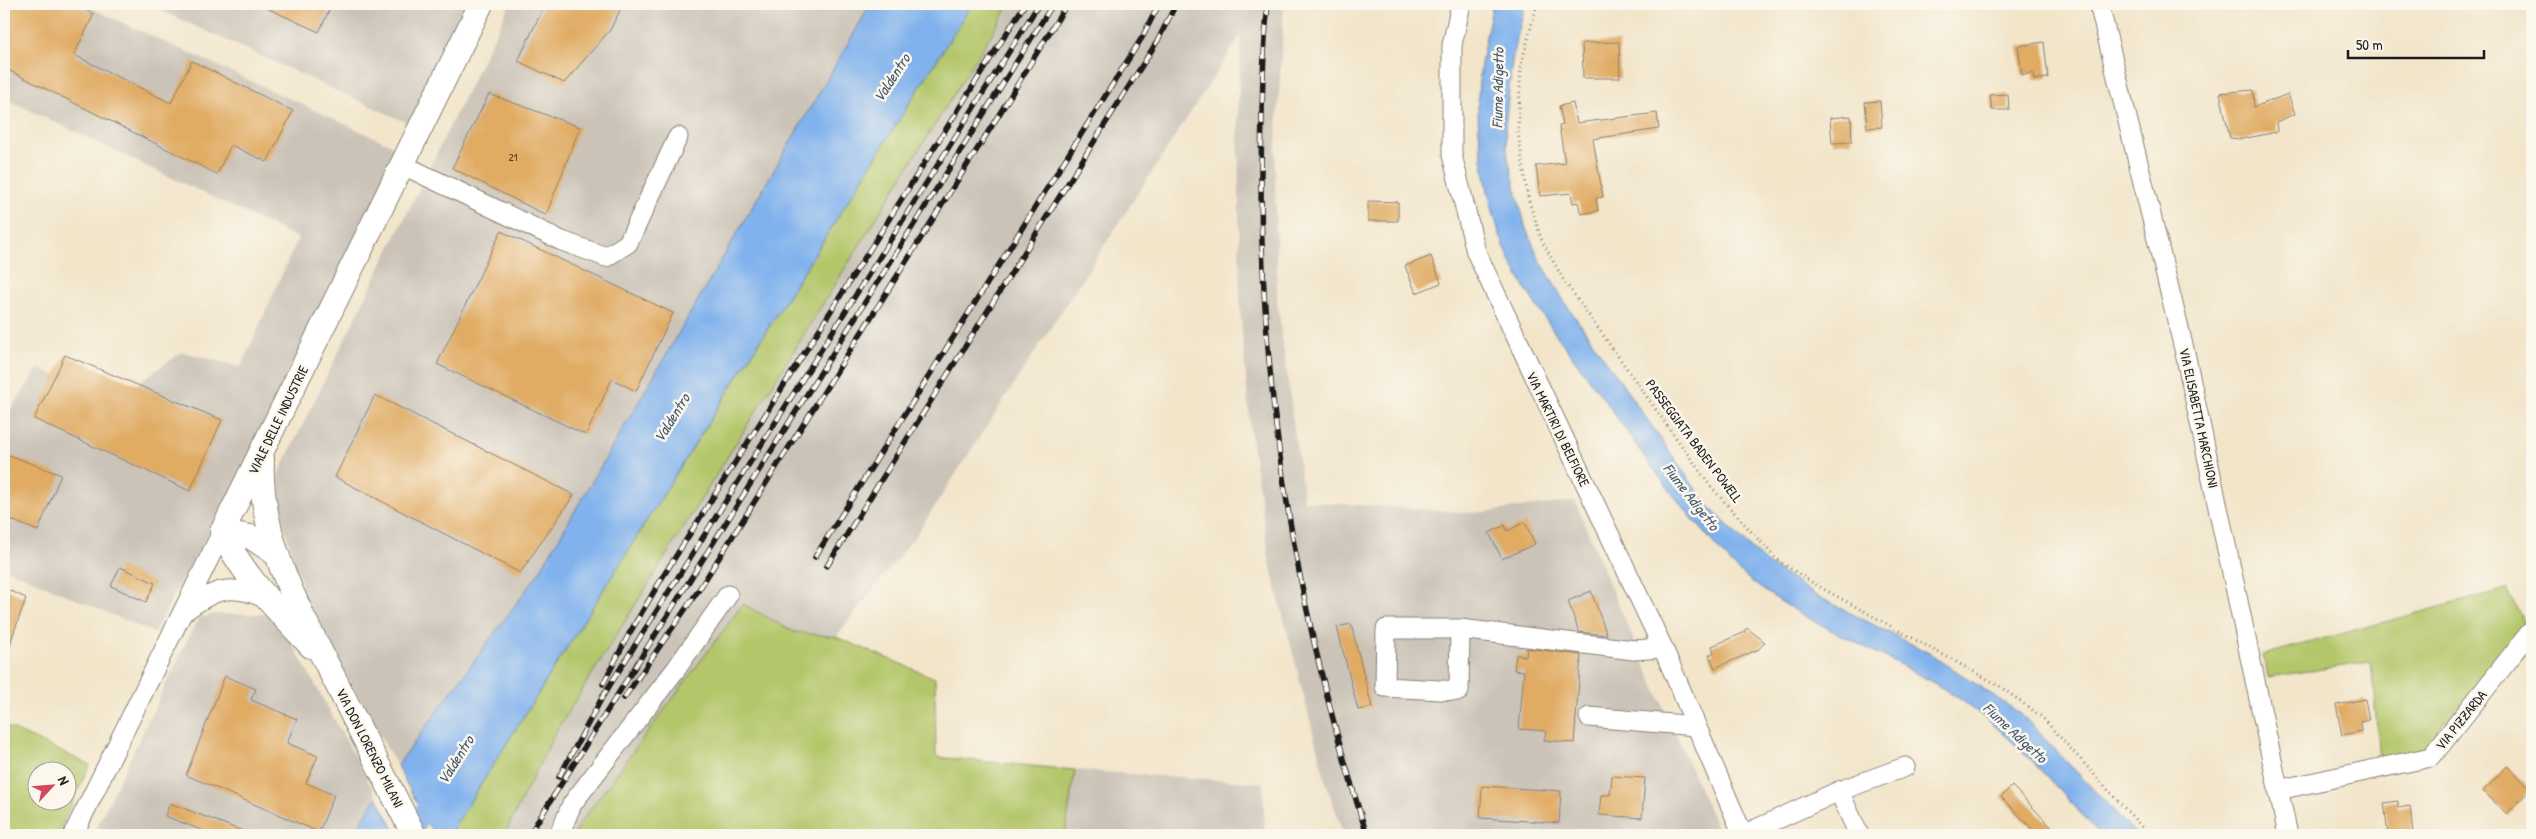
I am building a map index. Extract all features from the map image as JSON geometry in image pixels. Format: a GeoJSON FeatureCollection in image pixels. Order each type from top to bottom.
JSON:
{"type":"FeatureCollection","features":[{"type":"Feature","properties":{"kind":"main road","name":"VIALE DELLE INDUSTRIE"},"geometry":{"type":"LineString","coordinates":[[222,532],[482,4]]}},
{"type":"Feature","properties":{"kind":"main road","name":"VIA DON LORENZO MILANI"},"geometry":{"type":"LineString","coordinates":[[262,452],[260,487],[264,513],[275,553],[326,661],[414,835]]}},
{"type":"Feature","properties":{"kind":"main road","name":"VIA DON LORENZO MILANI"},"geometry":{"type":"LineString","coordinates":[[222,532],[240,564],[265,598],[326,661]]}},
{"type":"Feature","properties":{"kind":"main road"},"geometry":{"type":"LineString","coordinates":[[222,532],[251,537],[275,553]]}},
{"type":"Feature","properties":{"kind":"street","name":"VIA MARTIRI DI BELFIORE"},"geometry":{"type":"LineString","coordinates":[[1460,4],[1452,45],[1452,155],[1476,252],[1663,648],[1743,835]]}},
{"type":"Feature","properties":{"kind":"street","name":"VIA ELISABETTA MARCHIONI"},"geometry":{"type":"LineString","coordinates":[[2098,4],[2185,353],[2288,835]]}},
{"type":"Feature","properties":{"kind":"street"},"geometry":{"type":"LineString","coordinates":[[403,164],[562,241],[606,257],[628,243],[678,137]]}},
{"type":"Feature","properties":{"kind":"street","name":"VIALE DELLE INDUSTRIE"},"geometry":{"type":"LineString","coordinates":[[73,835],[222,532]]}},
{"type":"Feature","properties":{"kind":"street","name":"VIA DON LORENZO MILANI"},"geometry":{"type":"LineString","coordinates":[[182,614],[204,597],[221,590],[238,588],[265,598]]}},
{"type":"Feature","properties":{"kind":"street"},"geometry":{"type":"LineString","coordinates":[[559,835],[572,804],[676,669],[728,595]]}},
{"type":"Feature","properties":{"kind":"street"},"geometry":{"type":"LineString","coordinates":[[1460,630],[1459,691],[1385,687],[1386,629],[1460,630],[1634,650],[1663,648]]}},
{"type":"Feature","properties":{"kind":"street","name":"VIA PIZZARDA"},"geometry":{"type":"LineString","coordinates":[[2278,790],[2431,757],[2532,630]]}},
{"type":"Feature","properties":{"kind":"street"},"geometry":{"type":"LineString","coordinates":[[1589,717],[1696,726]]}},
{"type":"Feature","properties":{"kind":"street"},"geometry":{"type":"LineString","coordinates":[[1743,835],[1839,791],[1905,767]]}},
{"type":"Feature","properties":{"kind":"street"},"geometry":{"type":"LineString","coordinates":[[1839,791],[1859,835]]}},
{"type":"Feature","properties":{"kind":"path","name":"PASSEGGIATA BADEN POWELL"},"geometry":{"type":"LineString","coordinates":[[1537,4],[1522,65],[1518,132],[1528,198],[1542,241],[1563,280],[1711,487],[1777,560],[1818,586],[1998,684],[2042,717],[2149,835]]}},
{"type":"Feature","properties":{"kind":"shaded area"},"geometry":{"type":"Polygon","coordinates":[[[4,4],[82,4],[402,150],[248,464],[154,633],[4,568],[4,420],[38,369],[118,397],[182,352],[241,367],[298,238],[4,98],[4,4]]]}},
{"type":"Feature","properties":{"kind":"shaded area"},"geometry":{"type":"Polygon","coordinates":[[[147,4],[473,4],[414,126],[147,4]]]}},
{"type":"Feature","properties":{"kind":"shaded area"},"geometry":{"type":"Polygon","coordinates":[[[510,4],[871,4],[538,574],[397,766],[301,593],[301,581],[283,523],[278,475],[510,4]]]}},
{"type":"Feature","properties":{"kind":"shaded area"},"geometry":{"type":"Polygon","coordinates":[[[1010,4],[1284,4],[1275,165],[1277,300],[1304,501],[1475,513],[1575,501],[1614,595],[1720,835],[1344,835],[1326,783],[1270,564],[1251,437],[1240,308],[1238,115],[1241,35],[918,532],[836,637],[794,632],[743,604],[578,826],[575,835],[504,835],[554,735],[1010,4]]]}},
{"type":"Feature","properties":{"kind":"shaded area"},"geometry":{"type":"Polygon","coordinates":[[[215,614],[276,614],[377,797],[353,835],[93,835],[198,618],[215,614]]]}},
{"type":"Feature","properties":{"kind":"shaded area"},"geometry":{"type":"Polygon","coordinates":[[[1075,770],[1263,783],[1265,835],[1065,835],[1075,770]]]}},
{"type":"Feature","properties":{"kind":"green space"},"geometry":{"type":"Polygon","coordinates":[[[972,4],[1010,4],[554,735],[504,835],[449,835],[972,4]]]}},
{"type":"Feature","properties":{"kind":"green space"},"geometry":{"type":"Polygon","coordinates":[[[2506,589],[2532,635],[2462,723],[2445,721],[2426,749],[2380,761],[2371,662],[2268,677],[2263,655],[2506,589]]]}},
{"type":"Feature","properties":{"kind":"green space"},"geometry":{"type":"Polygon","coordinates":[[[743,604],[794,632],[836,637],[935,678],[936,757],[1075,770],[1065,835],[575,835],[578,826],[743,604]]]}},
{"type":"Feature","properties":{"kind":"green space"},"geometry":{"type":"Polygon","coordinates":[[[4,725],[90,765],[78,790],[78,762],[28,762],[28,812],[68,812],[57,835],[4,835],[4,725]]]}},
{"type":"Feature","properties":{"kind":"water"},"geometry":{"type":"Polygon","coordinates":[[[871,4],[972,4],[449,835],[434,835],[397,766],[538,574],[871,4]]]}},
{"type":"Feature","properties":{"kind":"water","name":"Fiume Adigetto"},"geometry":{"type":"Polygon","coordinates":[[[1493,4],[1525,4],[1512,61],[1505,127],[1508,158],[1526,229],[1539,258],[1564,301],[1707,505],[1766,563],[1817,596],[1929,653],[2021,714],[2137,835],[2101,835],[2023,752],[1971,707],[1916,673],[1801,613],[1746,577],[1724,556],[1649,463],[1548,323],[1523,284],[1504,247],[1487,185],[1478,120],[1478,90],[1481,65],[1493,4]]]}},
{"type":"Feature","properties":{"kind":"water"},"geometry":{"type":"Polygon","coordinates":[[[377,797],[397,835],[353,835],[377,797]]]}},
{"type":"Feature","properties":{"kind":"building"},"geometry":{"type":"Polygon","coordinates":[[[4,4],[73,4],[94,14],[74,55],[171,103],[192,61],[293,111],[267,162],[231,145],[217,174],[4,68],[4,4]]]}},
{"type":"Feature","properties":{"kind":"building"},"geometry":{"type":"Polygon","coordinates":[[[258,4],[332,4],[319,32],[258,4]]]}},
{"type":"Feature","properties":{"kind":"building"},"geometry":{"type":"Polygon","coordinates":[[[545,4],[623,4],[610,30],[564,83],[518,61],[545,4]]]}},
{"type":"Feature","properties":{"kind":"building"},"geometry":{"type":"Polygon","coordinates":[[[1619,42],[1620,78],[1583,78],[1582,43],[1619,42]]]}},
{"type":"Feature","properties":{"kind":"building"},"geometry":{"type":"Polygon","coordinates":[[[2044,42],[2048,78],[2034,80],[2033,73],[2022,75],[2018,46],[2044,42]]]}},
{"type":"Feature","properties":{"kind":"building"},"geometry":{"type":"Polygon","coordinates":[[[2253,90],[2254,107],[2288,94],[2295,114],[2276,122],[2277,132],[2242,139],[2230,138],[2220,93],[2253,90]]]}},
{"type":"Feature","properties":{"kind":"building"},"geometry":{"type":"Polygon","coordinates":[[[489,94],[580,127],[546,215],[452,168],[489,94]]]}},
{"type":"Feature","properties":{"kind":"building"},"geometry":{"type":"Polygon","coordinates":[[[2008,94],[2009,110],[1992,110],[1990,95],[2008,94]]]}},
{"type":"Feature","properties":{"kind":"building"},"geometry":{"type":"Polygon","coordinates":[[[1880,101],[1882,127],[1867,128],[1865,102],[1880,101]]]}},
{"type":"Feature","properties":{"kind":"building"},"geometry":{"type":"Polygon","coordinates":[[[1573,103],[1577,123],[1657,113],[1659,129],[1593,139],[1603,197],[1596,198],[1598,211],[1581,214],[1578,202],[1573,203],[1571,193],[1540,196],[1536,166],[1565,163],[1559,126],[1563,125],[1559,106],[1573,103]]]}},
{"type":"Feature","properties":{"kind":"building"},"geometry":{"type":"Polygon","coordinates":[[[1851,116],[1852,142],[1832,143],[1830,118],[1851,116]]]}},
{"type":"Feature","properties":{"kind":"building"},"geometry":{"type":"Polygon","coordinates":[[[1368,201],[1398,202],[1398,221],[1368,221],[1368,201]]]}},
{"type":"Feature","properties":{"kind":"building"},"geometry":{"type":"Polygon","coordinates":[[[501,231],[673,313],[636,391],[612,379],[586,435],[437,364],[501,231]]]}},
{"type":"Feature","properties":{"kind":"building"},"geometry":{"type":"Polygon","coordinates":[[[1431,256],[1441,283],[1416,293],[1405,266],[1431,256]]]}},
{"type":"Feature","properties":{"kind":"building"},"geometry":{"type":"Polygon","coordinates":[[[65,355],[222,420],[190,491],[34,419],[65,355]]]}},
{"type":"Feature","properties":{"kind":"building"},"geometry":{"type":"Polygon","coordinates":[[[375,395],[574,495],[520,573],[335,477],[375,395]]]}},
{"type":"Feature","properties":{"kind":"building"},"geometry":{"type":"Polygon","coordinates":[[[4,453],[61,475],[38,531],[4,517],[4,453]]]}},
{"type":"Feature","properties":{"kind":"building"},"geometry":{"type":"Polygon","coordinates":[[[1525,522],[1535,544],[1502,559],[1489,533],[1505,525],[1507,531],[1525,522]]]}},
{"type":"Feature","properties":{"kind":"building"},"geometry":{"type":"Polygon","coordinates":[[[120,567],[155,583],[146,602],[111,586],[120,567]]]}},
{"type":"Feature","properties":{"kind":"building"},"geometry":{"type":"Polygon","coordinates":[[[4,588],[26,598],[6,655],[4,655],[4,588]]]}},
{"type":"Feature","properties":{"kind":"building"},"geometry":{"type":"Polygon","coordinates":[[[1591,591],[1607,635],[1579,632],[1568,601],[1591,591]]]}},
{"type":"Feature","properties":{"kind":"building"},"geometry":{"type":"Polygon","coordinates":[[[1351,624],[1372,707],[1358,710],[1337,627],[1351,624]]]}},
{"type":"Feature","properties":{"kind":"building"},"geometry":{"type":"Polygon","coordinates":[[[1747,628],[1765,642],[1759,649],[1715,668],[1709,655],[1714,653],[1712,646],[1743,633],[1747,628]]]}},
{"type":"Feature","properties":{"kind":"building"},"geometry":{"type":"Polygon","coordinates":[[[1527,648],[1581,655],[1574,743],[1544,740],[1546,731],[1519,729],[1524,671],[1514,670],[1516,655],[1526,656],[1527,648]]]}},
{"type":"Feature","properties":{"kind":"building"},"geometry":{"type":"Polygon","coordinates":[[[225,676],[256,689],[251,700],[297,719],[287,743],[318,756],[306,783],[334,795],[319,832],[186,775],[225,676]]]}},
{"type":"Feature","properties":{"kind":"building"},"geometry":{"type":"Polygon","coordinates":[[[2365,699],[2369,720],[2360,722],[2361,731],[2342,735],[2336,705],[2365,699]]]}},
{"type":"Feature","properties":{"kind":"building"},"geometry":{"type":"Polygon","coordinates":[[[2507,766],[2531,789],[2507,814],[2483,791],[2507,766]]]}},
{"type":"Feature","properties":{"kind":"building"},"geometry":{"type":"Polygon","coordinates":[[[1612,776],[1645,778],[1642,818],[1599,815],[1601,795],[1610,795],[1612,776]]]}},
{"type":"Feature","properties":{"kind":"building"},"geometry":{"type":"Polygon","coordinates":[[[1482,786],[1561,791],[1559,823],[1480,818],[1482,786]]]}},
{"type":"Feature","properties":{"kind":"building"},"geometry":{"type":"Polygon","coordinates":[[[2012,786],[2059,835],[2038,835],[2001,797],[2012,786]]]}},
{"type":"Feature","properties":{"kind":"building"},"geometry":{"type":"Polygon","coordinates":[[[2398,801],[2398,808],[2410,806],[2413,834],[2388,835],[2384,803],[2398,801]]]}},
{"type":"Feature","properties":{"kind":"building"},"geometry":{"type":"Polygon","coordinates":[[[170,803],[250,834],[214,835],[165,816],[170,803]]]}},
{"type":"Feature","properties":{"kind":"waterway","name":"Valdentro"},"geometry":{"type":"LineString","coordinates":[[409,835],[436,792]]}},
{"type":"Feature","properties":{"kind":"railway"},"geometry":{"type":"LineString","coordinates":[[603,684],[629,634],[662,578],[1025,4]]}},
{"type":"Feature","properties":{"kind":"railway"},"geometry":{"type":"LineString","coordinates":[[559,777],[603,696],[1039,4]]}},
{"type":"Feature","properties":{"kind":"railway"},"geometry":{"type":"LineString","coordinates":[[529,835],[1053,4]]}},
{"type":"Feature","properties":{"kind":"railway"},"geometry":{"type":"LineString","coordinates":[[624,698],[698,591],[1067,4]]}},
{"type":"Feature","properties":{"kind":"railway"},"geometry":{"type":"LineString","coordinates":[[815,557],[1143,36],[1159,4]]}},
{"type":"Feature","properties":{"kind":"railway"},"geometry":{"type":"LineString","coordinates":[[827,566],[1158,40],[1176,4]]}},
{"type":"Feature","properties":{"kind":"railway"},"geometry":{"type":"LineString","coordinates":[[1268,4],[1262,110],[1262,258],[1267,342],[1276,425],[1303,591],[1321,673],[1367,835]]}}]}
